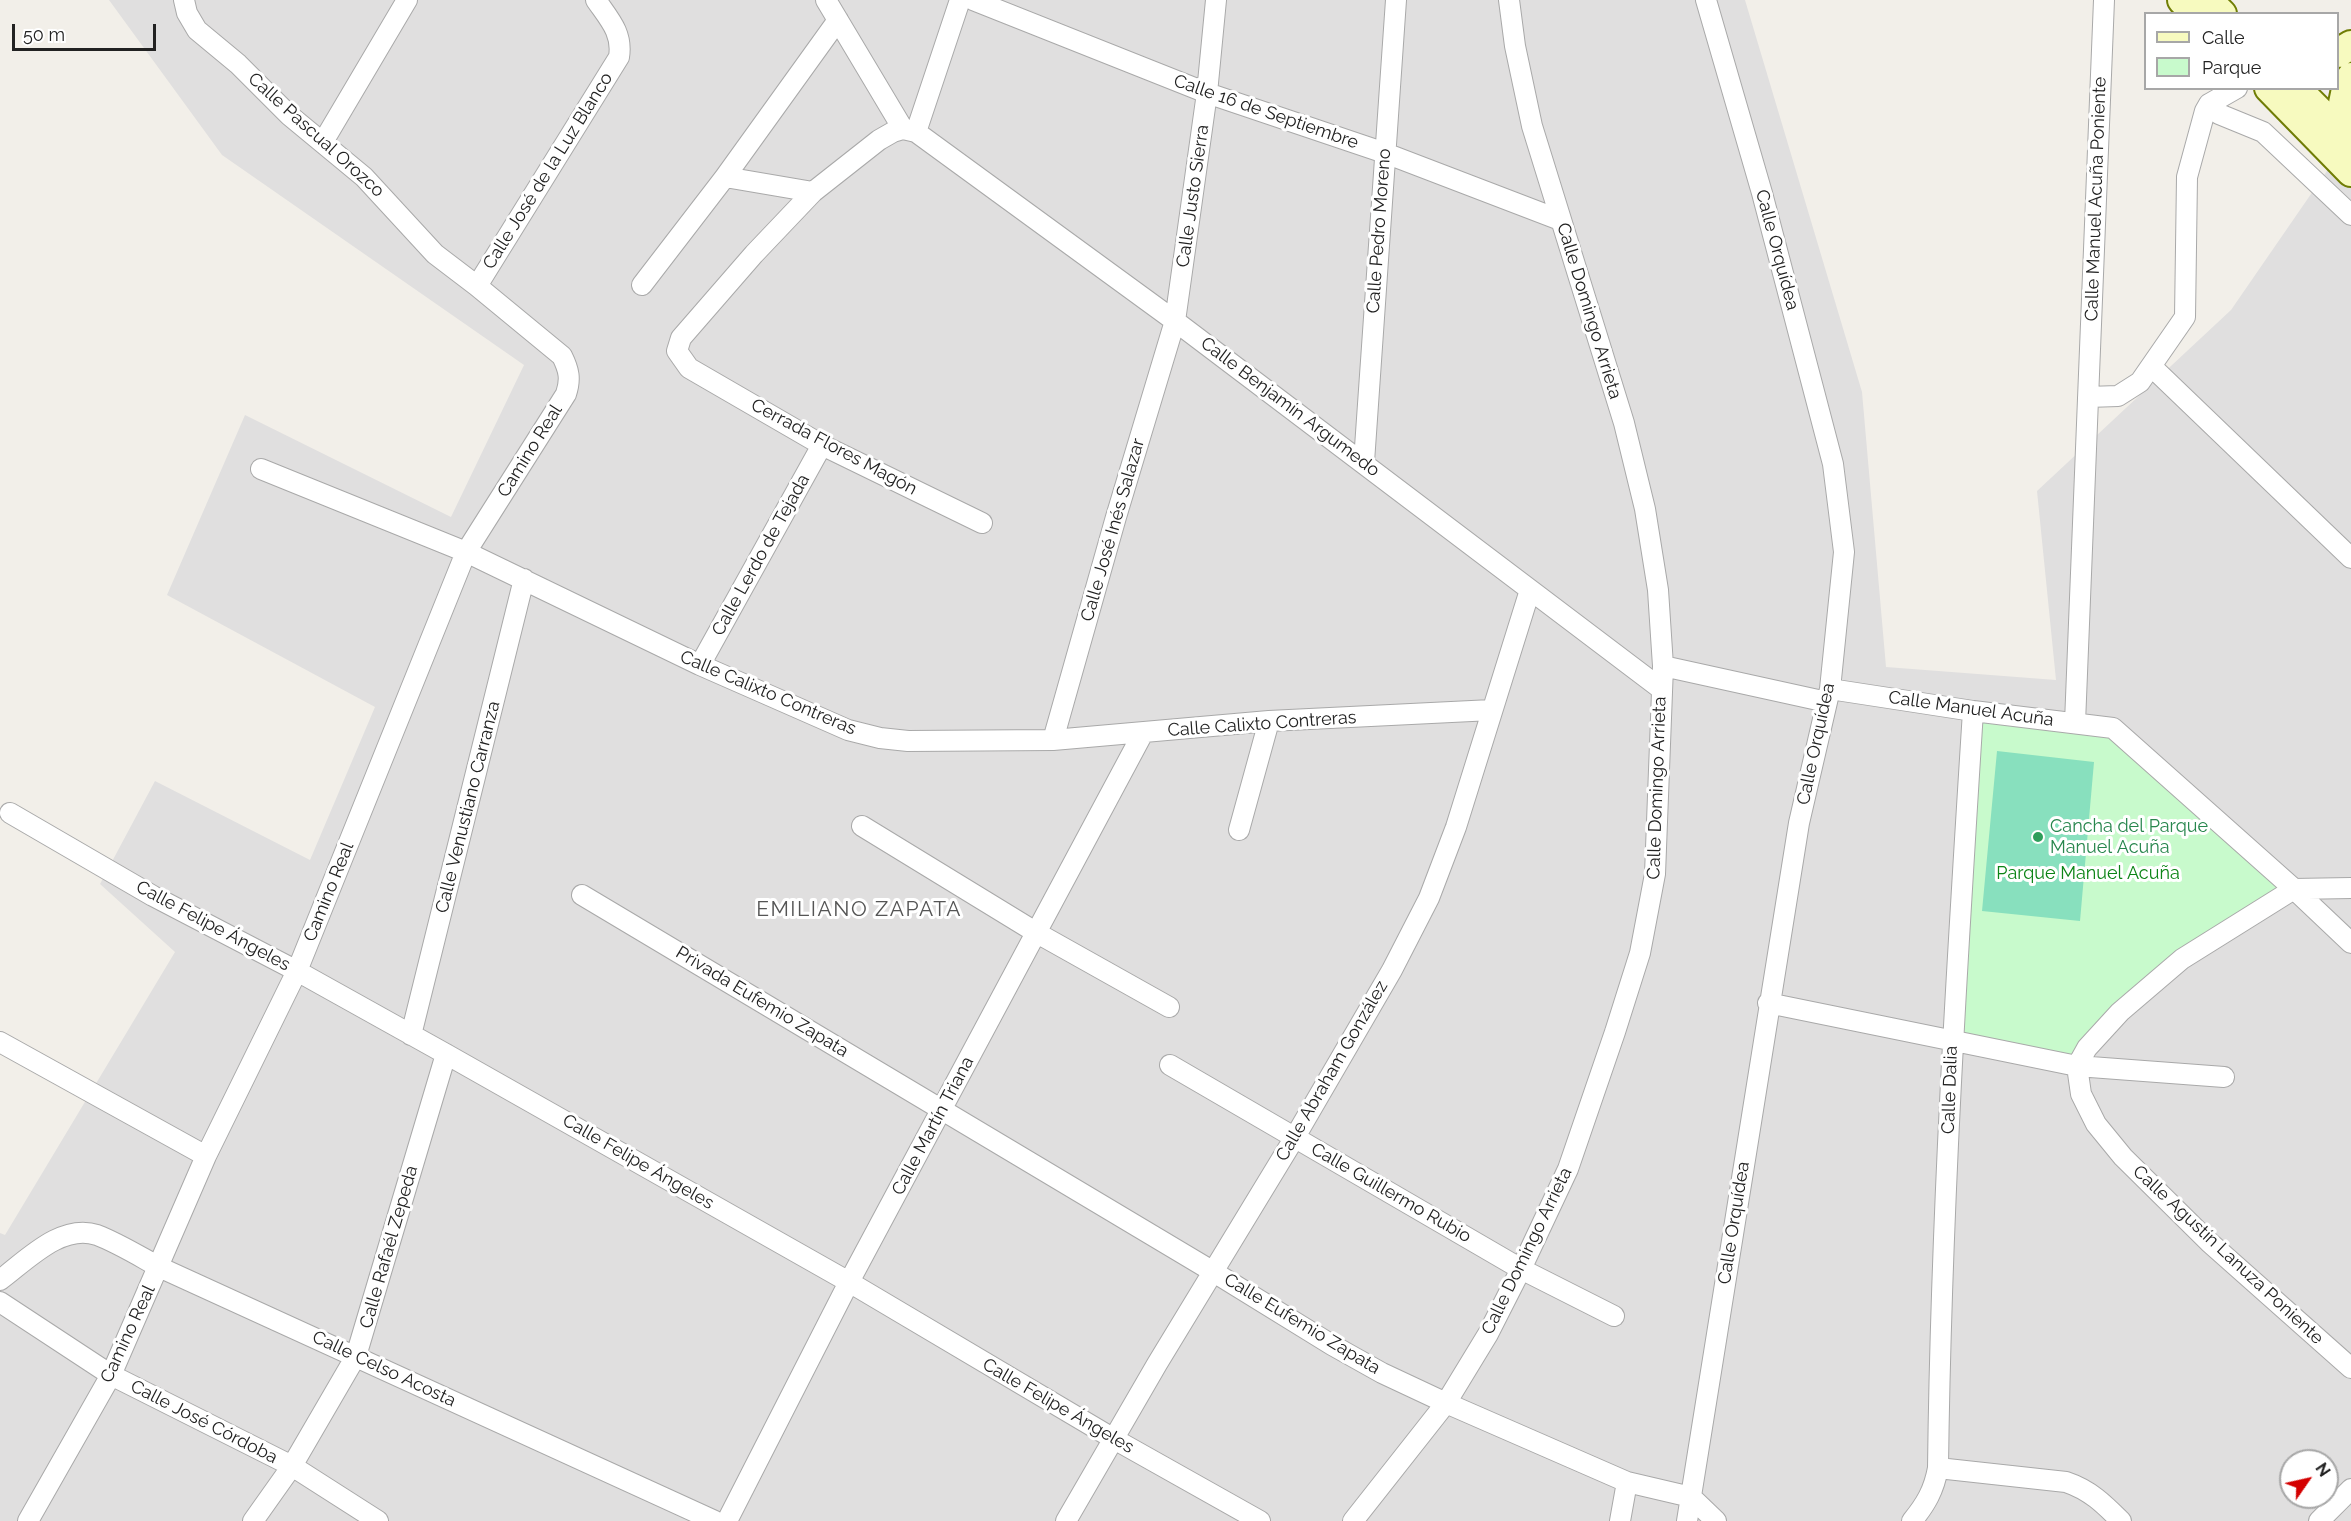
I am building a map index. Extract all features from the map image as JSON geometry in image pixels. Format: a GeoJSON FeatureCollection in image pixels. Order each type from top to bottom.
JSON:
{"type":"FeatureCollection","features":[{"type":"Feature","properties":{"kind":"main road"},"geometry":{"type":"LineString","coordinates":[[2182,0],[2193,12]]}},
{"type":"Feature","properties":{"kind":"main road"},"geometry":{"type":"LineString","coordinates":[[2208,0],[2220,12]]}},
{"type":"Feature","properties":{"kind":"main road"},"geometry":{"type":"LineString","coordinates":[[2339,69],[2351,60]]}},
{"type":"Feature","properties":{"kind":"main road"},"geometry":{"type":"LineString","coordinates":[[2343,144],[2345,130],[2342,112],[2345,91],[2351,77]]}},
{"type":"Feature","properties":{"kind":"main road"},"geometry":{"type":"LineString","coordinates":[[2272,90],[2343,144]]}},
{"type":"Feature","properties":{"kind":"main road"},"geometry":{"type":"LineString","coordinates":[[2301,90],[2326,101],[2351,172]]}},
{"type":"Feature","properties":{"kind":"street","name":"Calle Pascual Orozco"},"geometry":{"type":"LineString","coordinates":[[184,0],[187,12],[197,30],[251,77],[289,115],[364,177],[435,254],[562,356],[569,369],[570,382],[566,394]]}},
{"type":"Feature","properties":{"kind":"street"},"geometry":{"type":"LineString","coordinates":[[323,142],[407,0]]}},
{"type":"Feature","properties":{"kind":"street","name":"Calle José de la Luz Blanco"},"geometry":{"type":"LineString","coordinates":[[477,286],[619,57],[620,39],[616,29],[596,0]]}},
{"type":"Feature","properties":{"kind":"street"},"geometry":{"type":"LineString","coordinates":[[826,0],[909,130]]}},
{"type":"Feature","properties":{"kind":"street"},"geometry":{"type":"LineString","coordinates":[[909,130],[960,0]]}},
{"type":"Feature","properties":{"kind":"street","name":"Calle 16 de Septiembre"},"geometry":{"type":"LineString","coordinates":[[973,0],[1207,93],[1385,153],[1560,220]]}},
{"type":"Feature","properties":{"kind":"street","name":"Calle Justo Sierra"},"geometry":{"type":"LineString","coordinates":[[1175,321],[1207,93],[1216,0]]}},
{"type":"Feature","properties":{"kind":"street","name":"Calle Pedro Moreno"},"geometry":{"type":"LineString","coordinates":[[1364,462],[1396,0]]}},
{"type":"Feature","properties":{"kind":"street","name":"Calle Domingo Arrieta"},"geometry":{"type":"LineString","coordinates":[[1353,1521],[1446,1403],[1488,1334],[1568,1169],[1640,953],[1655,874],[1659,800],[1660,688],[1663,666],[1658,590],[1645,509],[1624,423],[1532,126],[1515,46],[1509,0]]}},
{"type":"Feature","properties":{"kind":"street","name":"Calle Orquídea"},"geometry":{"type":"LineString","coordinates":[[1687,1521],[1687,1496],[1768,1003],[1799,823],[1824,697],[1844,552],[1833,464],[1762,193],[1706,0]]}},
{"type":"Feature","properties":{"kind":"street","name":"Calle Manuel Acuña Poniente"},"geometry":{"type":"LineString","coordinates":[[2075,723],[2104,0]]}},
{"type":"Feature","properties":{"kind":"street"},"geometry":{"type":"LineString","coordinates":[[642,285],[725,177],[838,20]]}},
{"type":"Feature","properties":{"kind":"street"},"geometry":{"type":"LineString","coordinates":[[2088,397],[2118,396],[2140,382],[2185,317],[2187,177],[2205,111],[2209,104],[2234,90]]}},
{"type":"Feature","properties":{"kind":"street"},"geometry":{"type":"LineString","coordinates":[[2209,104],[2220,114],[2263,132],[2351,215]]}},
{"type":"Feature","properties":{"kind":"street"},"geometry":{"type":"LineString","coordinates":[[725,177],[813,192],[879,140],[892,132],[909,130]]}},
{"type":"Feature","properties":{"kind":"street","name":"Calle Benjamín Argumedo"},"geometry":{"type":"LineString","coordinates":[[909,130],[1175,321],[1660,688]]}},
{"type":"Feature","properties":{"kind":"street","name":"Cerrada Flores Magón"},"geometry":{"type":"LineString","coordinates":[[813,192],[754,254],[681,338],[678,351],[689,368],[822,445],[982,523]]}},
{"type":"Feature","properties":{"kind":"street","name":"Calle José Inés Salazar"},"geometry":{"type":"LineString","coordinates":[[1053,740],[1116,517],[1175,321]]}},
{"type":"Feature","properties":{"kind":"street"},"geometry":{"type":"LineString","coordinates":[[2151,366],[2351,558]]}},
{"type":"Feature","properties":{"kind":"street","name":"Camino Real"},"geometry":{"type":"LineString","coordinates":[[28,1521],[111,1375],[206,1156],[297,971],[466,552],[566,394]]}},
{"type":"Feature","properties":{"kind":"street","name":"Calle Lerdo de Tejada"},"geometry":{"type":"LineString","coordinates":[[700,665],[822,445]]}},
{"type":"Feature","properties":{"kind":"street","name":"Calle Calixto Contreras"},"geometry":{"type":"LineString","coordinates":[[261,469],[466,552],[700,665],[848,730],[880,738],[908,741],[1053,740],[1269,721],[1492,710]]}},
{"type":"Feature","properties":{"kind":"street","name":"Calle Venustiano Carranza"},"geometry":{"type":"LineString","coordinates":[[411,1035],[524,579]]}},
{"type":"Feature","properties":{"kind":"street","name":"Calle Abraham González"},"geometry":{"type":"LineString","coordinates":[[1066,1521],[1212,1271],[1295,1137],[1392,970],[1429,898],[1456,827],[1530,590]]}},
{"type":"Feature","properties":{"kind":"street","name":"Calle Manuel Acuña"},"geometry":{"type":"LineString","coordinates":[[1663,666],[1780,693],[1973,711],[2113,728],[2294,888]]}},
{"type":"Feature","properties":{"kind":"street","name":"Calle Dalia"},"geometry":{"type":"LineString","coordinates":[[1912,1521],[1925,1505],[1935,1487],[1938,1468],[1939,1365],[1952,1040],[1973,711]]}},
{"type":"Feature","properties":{"kind":"street"},"geometry":{"type":"LineString","coordinates":[[1239,830],[1269,721]]}},
{"type":"Feature","properties":{"kind":"street","name":"Calle Martín Triana"},"geometry":{"type":"LineString","coordinates":[[727,1521],[849,1282],[1143,733]]}},
{"type":"Feature","properties":{"kind":"street","name":"Calle Felipe Ángeles"},"geometry":{"type":"LineString","coordinates":[[10,813],[153,896],[297,971],[849,1282],[1114,1439],[1260,1521]]}},
{"type":"Feature","properties":{"kind":"street"},"geometry":{"type":"LineString","coordinates":[[862,826],[1037,933],[1169,1007]]}},
{"type":"Feature","properties":{"kind":"street"},"geometry":{"type":"LineString","coordinates":[[2077,1066],[2087,1048],[2120,1012],[2182,959],[2294,888],[2351,888]]}},
{"type":"Feature","properties":{"kind":"street"},"geometry":{"type":"LineString","coordinates":[[2294,888],[2351,943]]}},
{"type":"Feature","properties":{"kind":"street","name":"Privada Eufemio Zapata"},"geometry":{"type":"LineString","coordinates":[[582,895],[942,1110]]}},
{"type":"Feature","properties":{"kind":"street"},"geometry":{"type":"LineString","coordinates":[[1768,1003],[2077,1066],[2224,1077]]}},
{"type":"Feature","properties":{"kind":"street"},"geometry":{"type":"LineString","coordinates":[[0,1042],[206,1156]]}},
{"type":"Feature","properties":{"kind":"street","name":"Calle Rafaél Zepeda"},"geometry":{"type":"LineString","coordinates":[[253,1521],[292,1466],[356,1356],[446,1054]]}},
{"type":"Feature","properties":{"kind":"street","name":"Calle Guillermo Rubio"},"geometry":{"type":"LineString","coordinates":[[1170,1065],[1521,1269],[1614,1316]]}},
{"type":"Feature","properties":{"kind":"street","name":"Calle Agustín Lanuza Poniente"},"geometry":{"type":"LineString","coordinates":[[2077,1066],[2081,1094],[2096,1124],[2122,1157],[2208,1242],[2351,1368]]}},
{"type":"Feature","properties":{"kind":"street","name":"Calle Eufemio Zapata"},"geometry":{"type":"LineString","coordinates":[[942,1110],[1382,1373],[1635,1484],[1687,1496]]}},
{"type":"Feature","properties":{"kind":"street","name":"Calle Celso Acosta"},"geometry":{"type":"LineString","coordinates":[[0,1280],[51,1242],[67,1235],[82,1233],[96,1235],[715,1521]]}},
{"type":"Feature","properties":{"kind":"street","name":"Calle José Córdoba"},"geometry":{"type":"LineString","coordinates":[[0,1302],[111,1375],[292,1466],[378,1521]]}},
{"type":"Feature","properties":{"kind":"street"},"geometry":{"type":"LineString","coordinates":[[1938,1468],[2066,1482],[2080,1486],[2094,1495],[2121,1521]]}},
{"type":"Feature","properties":{"kind":"street"},"geometry":{"type":"LineString","coordinates":[[1620,1521],[1635,1484]]}},
{"type":"Feature","properties":{"kind":"street"},"geometry":{"type":"LineString","coordinates":[[2319,1521],[2351,1489]]}},
{"type":"Feature","properties":{"kind":"street"},"geometry":{"type":"LineString","coordinates":[[1687,1496],[1716,1521]]}},
{"type":"Feature","properties":{"kind":"shaded area"},"geometry":{"type":"Polygon","coordinates":[[[109,0],[1745,0],[1862,392],[1886,667],[2056,680],[2037,491],[2231,310],[2351,136],[2351,1521],[0,1521],[0,1233],[5,1235],[175,952],[100,884],[155,781],[310,860],[375,707],[167,595],[245,415],[451,517],[524,365],[222,155],[109,0]]]}},
{"type":"Feature","properties":{"kind":"green space","name":"Parque Manuel Acuña"},"geometry":{"type":"Polygon","coordinates":[[[1979,719],[2110,733],[2282,888],[2075,1055],[1958,1035],[1979,719]]]}},
{"type":"Feature","properties":{"kind":"green space","name":"Cancha del Parque Manuel Acuña"},"geometry":{"type":"Polygon","coordinates":[[[1997,751],[2094,762],[2080,921],[1982,911],[1997,751]]]}},
{"type":"Feature","properties":{"kind":"place","name":"Cancha del Parque Manuel Acuña"},"geometry":{"type":"Point","coordinates":[2038,837]}},
{"type":"Feature","properties":{"kind":"district","name":"EMILIANO ZAPATA"},"geometry":{"type":"Point","coordinates":[859,910]}}]}
